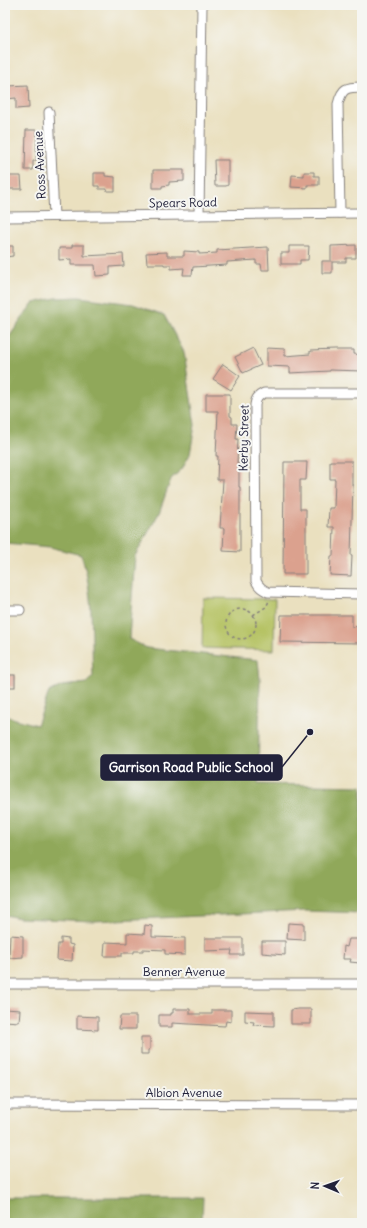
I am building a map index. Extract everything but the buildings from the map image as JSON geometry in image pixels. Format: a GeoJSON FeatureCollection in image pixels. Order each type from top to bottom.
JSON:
{"type":"FeatureCollection","features":[{"type":"Feature","properties":{"kind":"street"},"geometry":{"type":"LineString","coordinates":[[199,215],[202,5]]}},
{"type":"Feature","properties":{"kind":"street"},"geometry":{"type":"LineString","coordinates":[[340,213],[338,104],[341,95],[346,89],[351,87],[362,87]]}},
{"type":"Feature","properties":{"kind":"street","name":"Ross Avenue"},"geometry":{"type":"LineString","coordinates":[[49,112],[54,216]]}},
{"type":"Feature","properties":{"kind":"street","name":"Spears Road"},"geometry":{"type":"LineString","coordinates":[[5,217],[362,213]]}},
{"type":"Feature","properties":{"kind":"street","name":"Kerby Street"},"geometry":{"type":"LineString","coordinates":[[270,592],[262,589],[256,581],[254,406],[256,399],[264,392],[362,393]]}},
{"type":"Feature","properties":{"kind":"street"},"geometry":{"type":"LineString","coordinates":[[270,592],[362,594]]}},
{"type":"Feature","properties":{"kind":"street"},"geometry":{"type":"LineString","coordinates":[[5,610],[20,610]]}},
{"type":"Feature","properties":{"kind":"street","name":"Benner Avenue"},"geometry":{"type":"LineString","coordinates":[[5,984],[362,984]]}},
{"type":"Feature","properties":{"kind":"street","name":"Albion Avenue"},"geometry":{"type":"LineString","coordinates":[[5,1104],[362,1105]]}},
{"type":"Feature","properties":{"kind":"path"},"geometry":{"type":"LineString","coordinates":[[253,615],[266,607],[270,592]]}},
{"type":"Feature","properties":{"kind":"path"},"geometry":{"type":"LineString","coordinates":[[246,609],[253,615],[256,624],[255,629],[248,637],[238,638],[230,633],[227,620],[232,612],[246,609]]}},
{"type":"Feature","properties":{"kind":"green space"},"geometry":{"type":"Polygon","coordinates":[[[79,297],[133,304],[164,315],[184,352],[195,425],[190,454],[182,469],[171,479],[159,513],[135,556],[129,639],[147,648],[258,660],[260,679],[258,784],[362,786],[362,913],[305,911],[94,921],[19,918],[5,915],[5,716],[37,725],[49,692],[62,686],[87,683],[93,676],[90,599],[88,583],[81,555],[50,547],[5,543],[5,338],[9,337],[33,303],[56,298],[79,297]]]}},
{"type":"Feature","properties":{"kind":"green space"},"geometry":{"type":"Polygon","coordinates":[[[203,598],[275,599],[274,650],[202,648],[203,598]]]}},
{"type":"Feature","properties":{"kind":"green space"},"geometry":{"type":"Polygon","coordinates":[[[5,1198],[203,1198],[202,1223],[5,1223],[5,1198]]]}},
{"type":"Feature","properties":{"kind":"place","name":"Garrison Road Public School"},"geometry":{"type":"Point","coordinates":[310,732]}}]}
